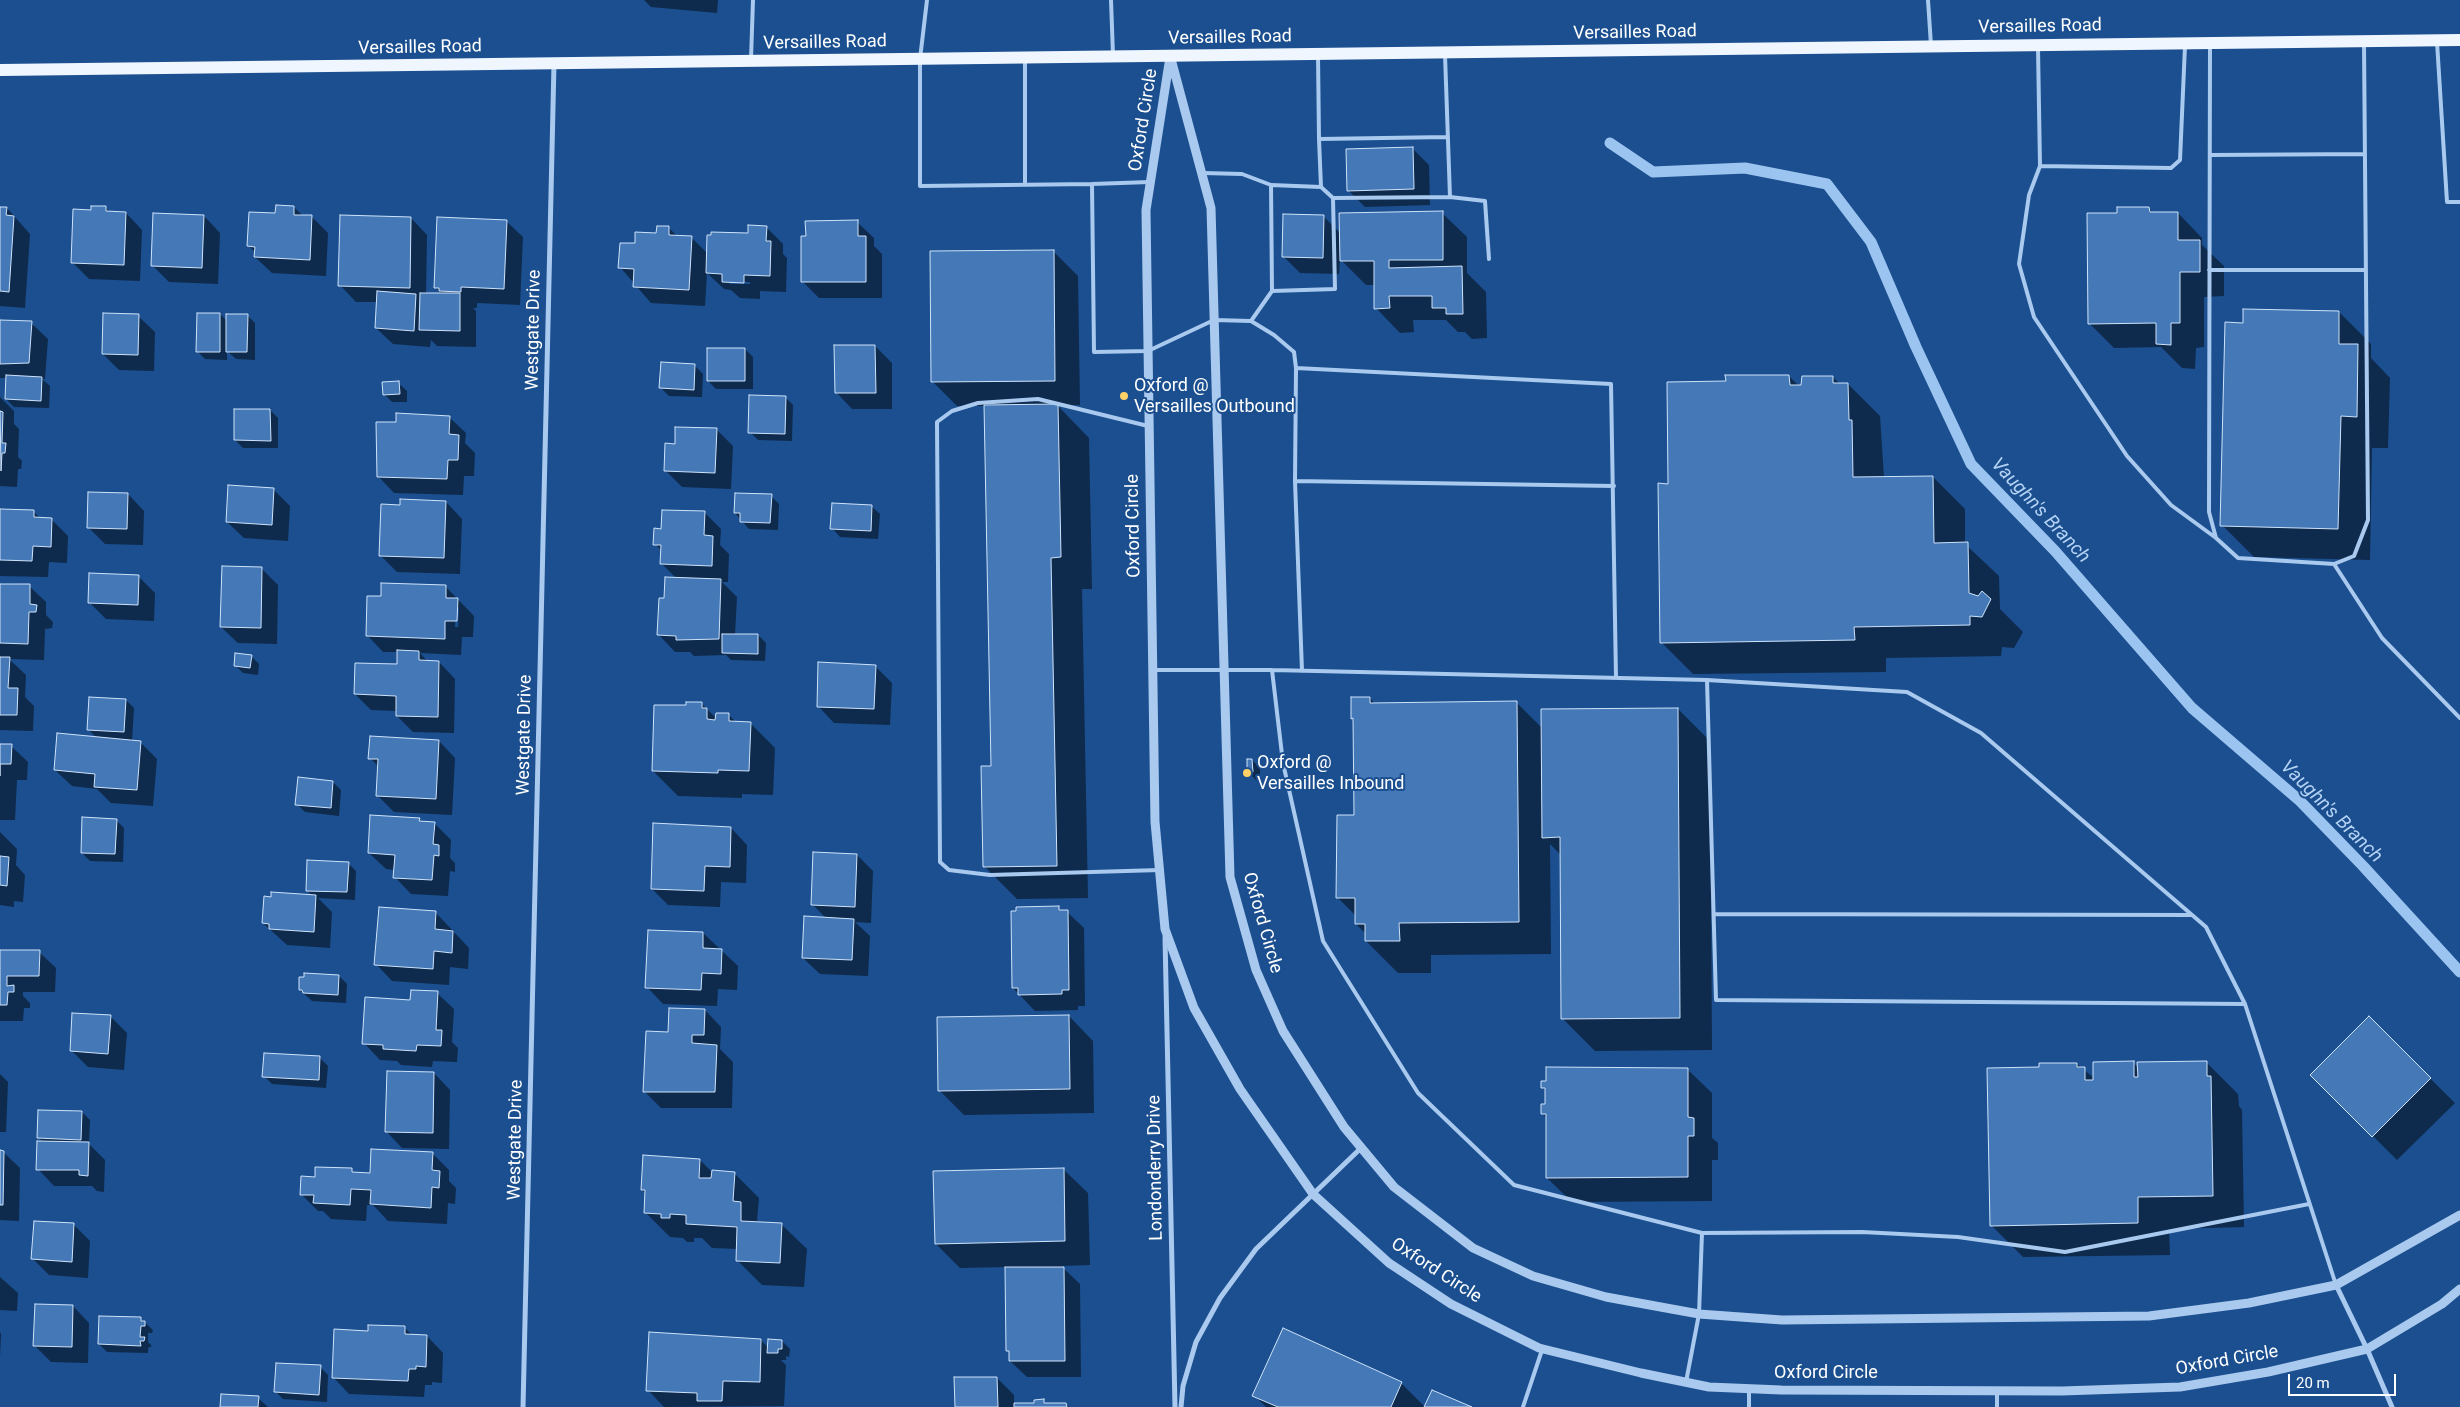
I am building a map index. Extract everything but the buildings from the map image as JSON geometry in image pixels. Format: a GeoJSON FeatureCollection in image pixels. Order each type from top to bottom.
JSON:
{"type":"FeatureCollection","features":[{"type":"Feature","properties":{"kind":"main road","name":"Versailles Road"},"geometry":{"type":"LineString","coordinates":[[0,70],[2460,40]]}},
{"type":"Feature","properties":{"kind":"street","name":"Oxford Circle"},"geometry":{"type":"LineString","coordinates":[[1170,57],[1211,208],[1230,877],[1256,970],[1283,1031],[1344,1127],[1394,1187],[1473,1248],[1533,1276],[1606,1297],[1699,1314],[1782,1320],[2149,1316],[2249,1303],[2336,1284],[2460,1215]]}},
{"type":"Feature","properties":{"kind":"street","name":"Oxford Circle"},"geometry":{"type":"LineString","coordinates":[[1170,57],[1146,210],[1155,822],[1165,929],[1194,1008],[1240,1089],[1313,1194],[1389,1263],[1451,1304],[1542,1349],[1708,1386],[1750,1389],[2062,1391],[2180,1387],[2268,1372],[2367,1349],[2442,1304],[2460,1289]]}},
{"type":"Feature","properties":{"kind":"street","name":"Westgate Drive"},"geometry":{"type":"LineString","coordinates":[[524,1407],[554,64]]}},
{"type":"Feature","properties":{"kind":"street","name":"Londonderry Drive"},"geometry":{"type":"LineString","coordinates":[[1165,929],[1175,1407]]}},
{"type":"Feature","properties":{"kind":"street"},"geometry":{"type":"LineString","coordinates":[[1181,1407],[1183,1386],[1196,1342],[1220,1298],[1256,1249],[1361,1148]]}},
{"type":"Feature","properties":{"kind":"street"},"geometry":{"type":"LineString","coordinates":[[2336,1284],[2392,1407]]}},
{"type":"Feature","properties":{"kind":"lane"},"geometry":{"type":"LineString","coordinates":[[751,61],[753,0]]}},
{"type":"Feature","properties":{"kind":"lane"},"geometry":{"type":"LineString","coordinates":[[927,0],[920,59],[920,186],[1150,182]]}},
{"type":"Feature","properties":{"kind":"lane"},"geometry":{"type":"LineString","coordinates":[[1110,0],[1113,57]]}},
{"type":"Feature","properties":{"kind":"lane"},"geometry":{"type":"LineString","coordinates":[[1928,0],[1931,46]]}},
{"type":"Feature","properties":{"kind":"lane"},"geometry":{"type":"LineString","coordinates":[[2038,45],[2040,166],[2029,195],[2018,264],[2034,317],[2127,456],[2171,504],[2216,538],[2238,558],[2334,564],[2354,556],[2368,520],[2364,40]]}},
{"type":"Feature","properties":{"kind":"lane"},"geometry":{"type":"LineString","coordinates":[[2437,40],[2447,202],[2460,202]]}},
{"type":"Feature","properties":{"kind":"lane"},"geometry":{"type":"LineString","coordinates":[[2210,42],[2210,512],[2216,538]]}},
{"type":"Feature","properties":{"kind":"lane"},"geometry":{"type":"LineString","coordinates":[[2040,166],[2172,168],[2180,160],[2185,43]]}},
{"type":"Feature","properties":{"kind":"lane"},"geometry":{"type":"LineString","coordinates":[[1445,53],[1450,197]]}},
{"type":"Feature","properties":{"kind":"lane"},"geometry":{"type":"LineString","coordinates":[[1272,291],[1335,289],[1333,198],[1321,186],[1318,55]]}},
{"type":"Feature","properties":{"kind":"lane"},"geometry":{"type":"LineString","coordinates":[[1025,59],[1025,184]]}},
{"type":"Feature","properties":{"kind":"lane"},"geometry":{"type":"LineString","coordinates":[[1319,139],[1448,137]]}},
{"type":"Feature","properties":{"kind":"lane"},"geometry":{"type":"LineString","coordinates":[[2210,155],[2365,154]]}},
{"type":"Feature","properties":{"kind":"lane"},"geometry":{"type":"LineString","coordinates":[[1202,173],[1242,174],[1271,185],[1321,186]]}},
{"type":"Feature","properties":{"kind":"lane"},"geometry":{"type":"LineString","coordinates":[[1092,184],[1094,352],[1148,350],[1214,320],[1251,321],[1274,335],[1294,352],[1296,368],[1295,481],[1302,671]]}},
{"type":"Feature","properties":{"kind":"lane"},"geometry":{"type":"LineString","coordinates":[[1251,321],[1272,291],[1271,185]]}},
{"type":"Feature","properties":{"kind":"lane"},"geometry":{"type":"LineString","coordinates":[[1333,198],[1450,197],[1485,201],[1489,259]]}},
{"type":"Feature","properties":{"kind":"lane"},"geometry":{"type":"LineString","coordinates":[[2209,270],[2366,270]]}},
{"type":"Feature","properties":{"kind":"lane"},"geometry":{"type":"LineString","coordinates":[[1296,368],[1611,384],[1616,678]]}},
{"type":"Feature","properties":{"kind":"lane"},"geometry":{"type":"LineString","coordinates":[[1149,426],[1038,399],[978,403],[952,411],[937,422],[940,862],[949,870],[990,875],[1160,870]]}},
{"type":"Feature","properties":{"kind":"lane"},"geometry":{"type":"LineString","coordinates":[[1295,481],[1614,486]]}},
{"type":"Feature","properties":{"kind":"lane"},"geometry":{"type":"LineString","coordinates":[[2334,564],[2382,638],[2460,718]]}},
{"type":"Feature","properties":{"kind":"lane"},"geometry":{"type":"LineString","coordinates":[[1153,670],[1272,670],[1707,680],[1907,692],[1981,733],[2206,927],[2245,1004],[2336,1284]]}},
{"type":"Feature","properties":{"kind":"lane"},"geometry":{"type":"LineString","coordinates":[[1272,670],[1283,763],[1323,941],[1418,1093],[1514,1185],[1702,1233],[1862,1232],[1958,1237],[2065,1252],[2310,1204]]}},
{"type":"Feature","properties":{"kind":"lane"},"geometry":{"type":"LineString","coordinates":[[1707,680],[1716,1000],[2245,1004]]}},
{"type":"Feature","properties":{"kind":"lane"},"geometry":{"type":"LineString","coordinates":[[1714,914],[2193,915]]}},
{"type":"Feature","properties":{"kind":"lane"},"geometry":{"type":"LineString","coordinates":[[1686,1382],[1699,1314],[1702,1233]]}},
{"type":"Feature","properties":{"kind":"lane"},"geometry":{"type":"LineString","coordinates":[[1523,1407],[1542,1349]]}},
{"type":"Feature","properties":{"kind":"lane"},"geometry":{"type":"LineString","coordinates":[[1749,1407],[1750,1389]]}},
{"type":"Feature","properties":{"kind":"lane"},"geometry":{"type":"LineString","coordinates":[[1997,1390],[1997,1407]]}},
{"type":"Feature","properties":{"kind":"waterway","name":"Vaughn's Branch"},"geometry":{"type":"LineString","coordinates":[[1610,143],[1653,172],[1745,168],[1827,184],[1871,242],[1916,347],[1971,464],[2055,551],[2192,708],[2299,800],[2363,866],[2460,972]]}},
{"type":"Feature","properties":{"kind":"place","name":"Oxford @ Versailles Outbound"},"geometry":{"type":"Point","coordinates":[1124,396]}},
{"type":"Feature","properties":{"kind":"place","name":"Oxford @ Versailles Inbound"},"geometry":{"type":"Point","coordinates":[1247,773]}}]}
